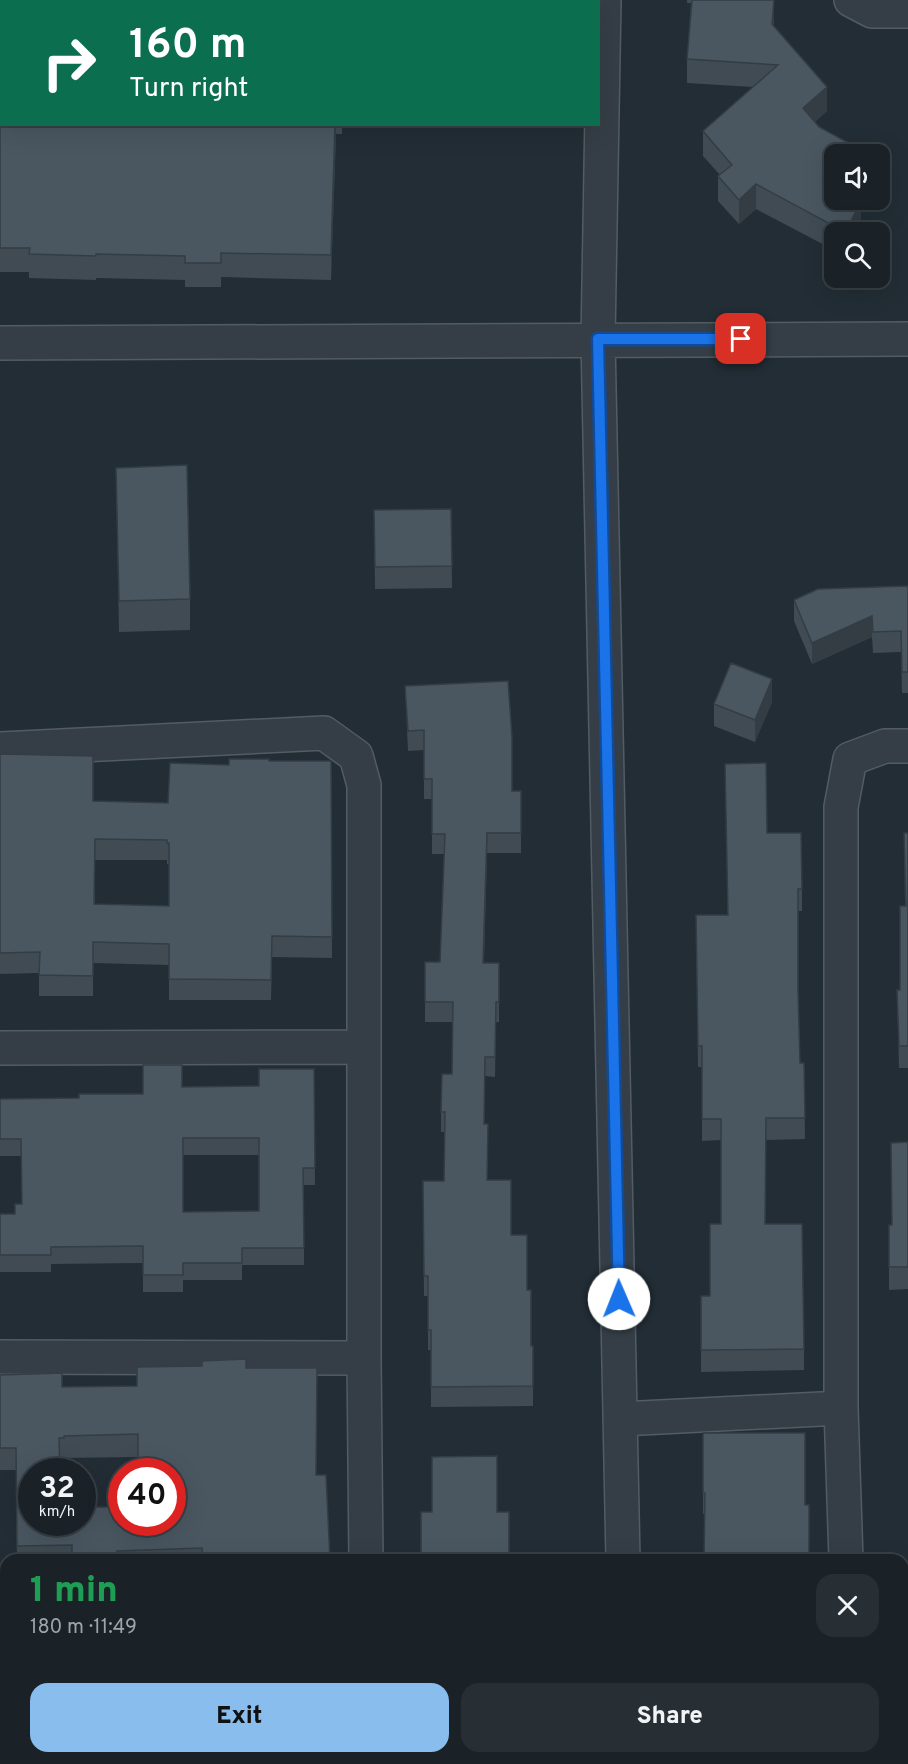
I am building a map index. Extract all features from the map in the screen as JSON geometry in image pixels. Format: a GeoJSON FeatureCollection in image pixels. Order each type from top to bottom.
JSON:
{"type":"FeatureCollection","features":[{"type":"Feature","properties":{"kind":"street"},"geometry":{"type":"LineString","coordinates":[[604,0],[598,339],[623,1554]]}},
{"type":"Feature","properties":{"kind":"street"},"geometry":{"type":"LineString","coordinates":[[851,0],[872,11],[908,11]]}},
{"type":"Feature","properties":{"kind":"street"},"geometry":{"type":"LineString","coordinates":[[0,343],[908,339]]}},
{"type":"Feature","properties":{"kind":"street"},"geometry":{"type":"LineString","coordinates":[[0,749],[324,734],[356,756],[364,785],[366,1554]]}},
{"type":"Feature","properties":{"kind":"street"},"geometry":{"type":"LineString","coordinates":[[846,1554],[841,1408],[841,807],[850,759],[885,746],[908,746]]}},
{"type":"Feature","properties":{"kind":"street"},"geometry":{"type":"LineString","coordinates":[[0,1048],[363,1047]]}},
{"type":"Feature","properties":{"kind":"street"},"geometry":{"type":"LineString","coordinates":[[0,1357],[364,1358]]}},
{"type":"Feature","properties":{"kind":"street"},"geometry":{"type":"LineString","coordinates":[[621,1419],[841,1408]]}},
{"type":"Feature","properties":{"kind":"building"},"geometry":{"type":"Polygon","coordinates":[[[692,0],[774,0],[772,24],[827,87],[803,108],[819,127],[847,142],[846,144],[824,144],[824,210],[857,210],[850,222],[826,222],[756,184],[739,200],[718,176],[732,165],[703,131],[778,65],[687,59],[692,0]]]}},
{"type":"Feature","properties":{"kind":"building"},"geometry":{"type":"Polygon","coordinates":[[[0,126],[335,126],[331,255],[221,253],[221,263],[185,263],[185,256],[29,254],[30,248],[0,248],[0,126]]]}},
{"type":"Feature","properties":{"kind":"building"},"geometry":{"type":"Polygon","coordinates":[[[187,465],[190,599],[119,601],[116,468],[187,465]]]}},
{"type":"Feature","properties":{"kind":"building"},"geometry":{"type":"Polygon","coordinates":[[[451,509],[452,566],[375,567],[374,510],[451,509]]]}},
{"type":"Feature","properties":{"kind":"building"},"geometry":{"type":"Polygon","coordinates":[[[908,586],[908,672],[902,672],[901,631],[873,632],[872,616],[812,643],[794,600],[818,589],[908,586]]]}},
{"type":"Feature","properties":{"kind":"building"},"geometry":{"type":"Polygon","coordinates":[[[731,663],[772,679],[755,720],[714,704],[731,663]]]}},
{"type":"Feature","properties":{"kind":"building"},"geometry":{"type":"Polygon","coordinates":[[[508,681],[512,737],[512,791],[521,791],[521,833],[487,833],[483,963],[499,963],[499,1002],[496,1002],[495,1057],[485,1057],[484,1124],[488,1124],[487,1180],[511,1180],[511,1235],[527,1235],[527,1290],[531,1290],[533,1386],[431,1387],[428,1276],[424,1276],[423,1181],[444,1181],[445,1112],[441,1112],[442,1074],[452,1074],[453,1002],[425,1002],[425,962],[440,962],[445,834],[432,834],[432,779],[424,779],[424,730],[408,731],[405,686],[508,681]]]}},
{"type":"Feature","properties":{"kind":"building"},"geometry":{"type":"Polygon","coordinates":[[[0,754],[93,756],[93,801],[168,803],[170,763],[229,765],[229,759],[331,761],[332,937],[272,936],[271,980],[169,979],[169,944],[93,942],[93,976],[39,975],[40,952],[0,953],[0,754]],[[95,839],[94,904],[169,906],[169,843],[167,840],[95,839]]]}},
{"type":"Feature","properties":{"kind":"building"},"geometry":{"type":"Polygon","coordinates":[[[766,763],[767,833],[801,833],[802,889],[798,889],[798,990],[800,1063],[804,1063],[805,1118],[766,1118],[765,1224],[802,1224],[804,1349],[701,1350],[701,1296],[710,1296],[710,1224],[721,1224],[721,1119],[702,1119],[702,1046],[698,1046],[696,915],[728,915],[725,764],[766,763]]]}},
{"type":"Feature","properties":{"kind":"building"},"geometry":{"type":"Polygon","coordinates":[[[904,833],[908,833],[908,1046],[899,1046],[897,990],[900,990],[900,906],[906,906],[904,833]]]}},
{"type":"Feature","properties":{"kind":"building"},"geometry":{"type":"Polygon","coordinates":[[[143,1065],[182,1065],[182,1087],[259,1086],[259,1069],[314,1069],[315,1168],[303,1168],[304,1248],[242,1248],[242,1263],[183,1263],[183,1275],[143,1275],[143,1246],[51,1247],[51,1255],[0,1255],[0,1214],[15,1214],[15,1204],[22,1204],[21,1139],[0,1139],[0,1099],[79,1098],[79,1094],[143,1094],[143,1065]],[[183,1138],[183,1212],[259,1211],[259,1138],[183,1138]]]}},
{"type":"Feature","properties":{"kind":"building"},"geometry":{"type":"Polygon","coordinates":[[[908,1142],[908,1267],[889,1267],[889,1225],[892,1225],[891,1143],[908,1142]]]}},
{"type":"Feature","properties":{"kind":"building"},"geometry":{"type":"Polygon","coordinates":[[[246,1359],[246,1368],[317,1368],[316,1475],[326,1475],[330,1554],[202,1554],[202,1548],[117,1551],[117,1554],[72,1554],[72,1545],[17,1546],[16,1448],[0,1448],[0,1375],[62,1373],[62,1387],[137,1386],[137,1367],[202,1366],[202,1361],[246,1359]],[[138,1434],[64,1436],[64,1438],[59,1438],[60,1458],[18,1458],[18,1536],[96,1536],[96,1507],[108,1507],[108,1536],[186,1536],[186,1458],[138,1458],[138,1434]]]}},
{"type":"Feature","properties":{"kind":"building"},"geometry":{"type":"Polygon","coordinates":[[[703,1433],[805,1433],[805,1505],[809,1505],[809,1554],[704,1554],[705,1493],[703,1493],[703,1433]]]}},
{"type":"Feature","properties":{"kind":"building"},"geometry":{"type":"Polygon","coordinates":[[[497,1456],[497,1512],[509,1512],[509,1554],[421,1554],[421,1512],[432,1512],[432,1457],[497,1456]]]}},
{"type":"Feature","properties":{"kind":"route"},"geometry":{"type":"LineString","coordinates":[[619,1299],[598,339],[741,339]]}}]}
